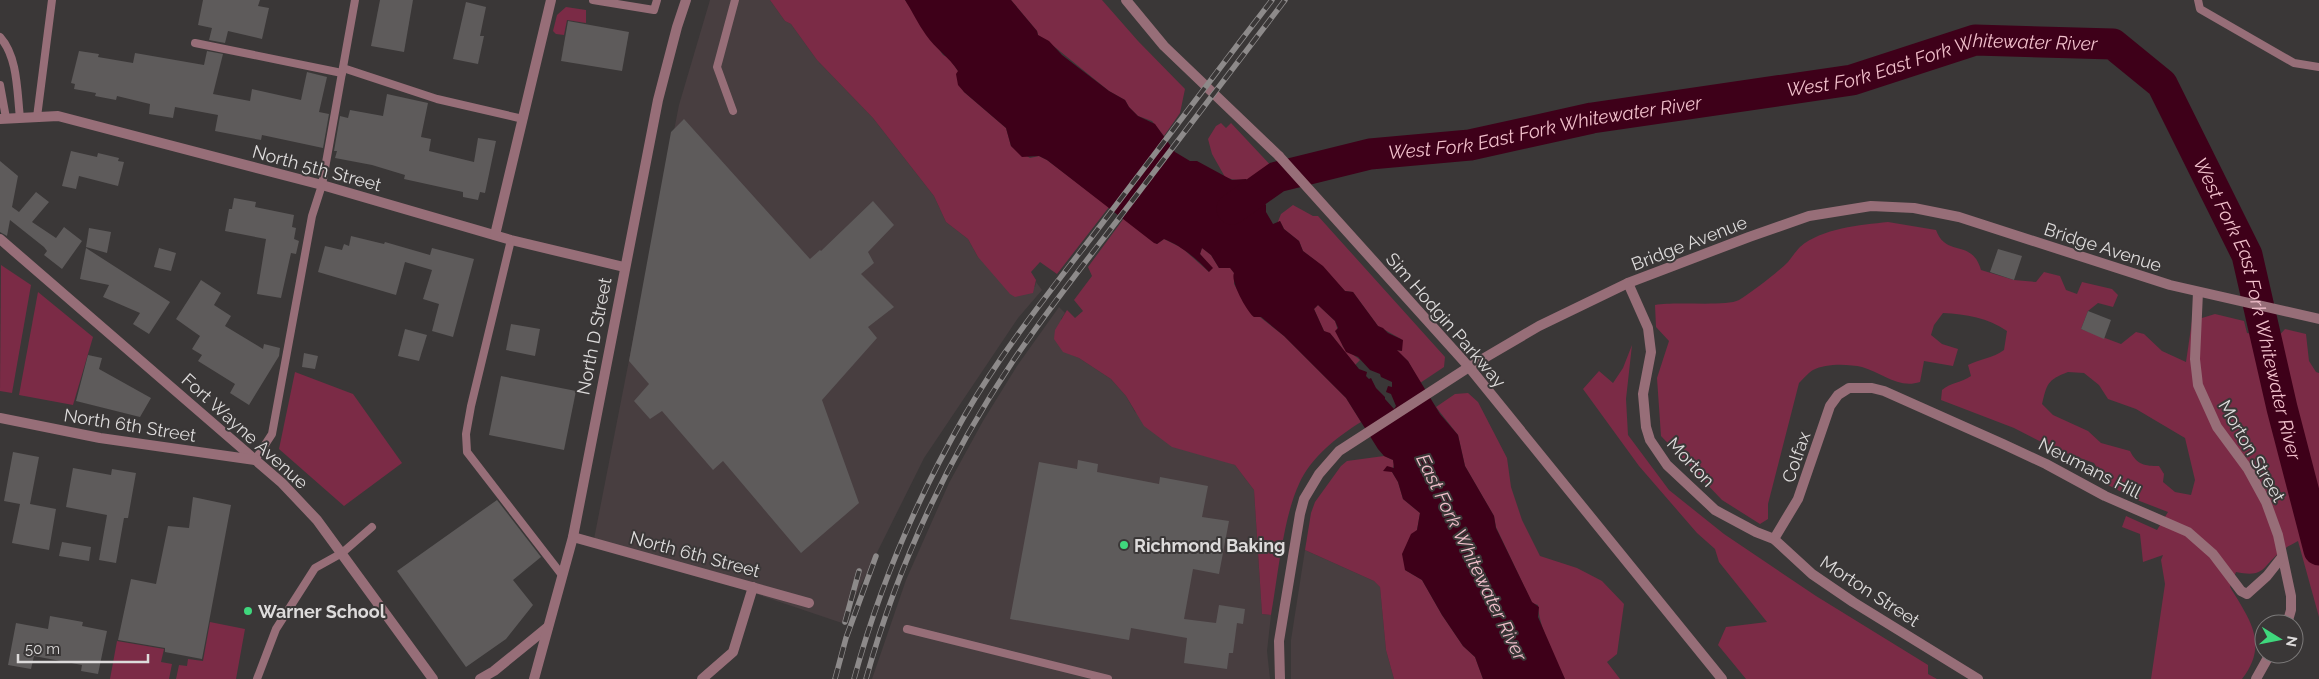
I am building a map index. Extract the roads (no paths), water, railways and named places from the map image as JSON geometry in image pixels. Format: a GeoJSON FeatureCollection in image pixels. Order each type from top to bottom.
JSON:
{"type":"FeatureCollection","features":[{"type":"Feature","properties":{"kind":"street"},"geometry":{"type":"LineString","coordinates":[[495,235],[551,0]]}},
{"type":"Feature","properties":{"kind":"street","name":"North D Street"},"geometry":{"type":"LineString","coordinates":[[534,679],[573,537],[650,136],[666,67],[686,0]]}},
{"type":"Feature","properties":{"kind":"street","name":"Sim Hodgin Parkway"},"geometry":{"type":"LineString","coordinates":[[1126,0],[1164,46],[1279,156],[1469,367],[1722,679]]}},
{"type":"Feature","properties":{"kind":"street","name":"North 5th Street"},"geometry":{"type":"LineString","coordinates":[[3,118],[58,116],[322,185],[511,240],[624,267]]}},
{"type":"Feature","properties":{"kind":"street","name":"Bridge Avenue"},"geometry":{"type":"LineString","coordinates":[[1280,679],[1279,641],[1300,514],[1304,499],[1315,480],[1339,452],[1469,367],[1539,326],[1628,284],[1750,236],[1810,216],[1871,206],[1914,208],[1959,216],[2170,285],[2319,319]]}},
{"type":"Feature","properties":{"kind":"street","name":"Fort Wayne Avenue"},"geometry":{"type":"LineString","coordinates":[[0,239],[282,483],[318,520],[434,679]]}},
{"type":"Feature","properties":{"kind":"street","name":"Morton"},"geometry":{"type":"LineString","coordinates":[[1628,284],[1648,328],[1651,352],[1643,394],[1643,413],[1650,440],[1657,453],[1686,484],[1715,510],[1756,532],[1774,539]]}},
{"type":"Feature","properties":{"kind":"street","name":"Morton Street"},"geometry":{"type":"LineString","coordinates":[[2198,292],[2194,359],[2198,385],[2217,427],[2248,469],[2266,502],[2278,534],[2290,596],[2292,610],[2291,614]]}},
{"type":"Feature","properties":{"kind":"street","name":"Colfax"},"geometry":{"type":"LineString","coordinates":[[1774,539],[1798,499],[1830,406],[1838,395],[1849,388]]}},
{"type":"Feature","properties":{"kind":"street","name":"Neumans Hill"},"geometry":{"type":"LineString","coordinates":[[1849,388],[1872,388],[1884,391],[2046,464],[2105,496],[2188,532],[2213,554],[2241,591],[2247,594],[2267,576],[2282,557]]}},
{"type":"Feature","properties":{"kind":"street","name":"North 6th Street"},"geometry":{"type":"LineString","coordinates":[[0,418],[100,438],[255,460]]}},
{"type":"Feature","properties":{"kind":"street","name":"North 6th Street"},"geometry":{"type":"LineString","coordinates":[[573,537],[809,602]]}},
{"type":"Feature","properties":{"kind":"street","name":"Morton Street"},"geometry":{"type":"LineString","coordinates":[[1774,539],[1812,574],[1853,602],[1978,679]]}},
{"type":"Feature","properties":{"kind":"street"},"geometry":{"type":"LineString","coordinates":[[702,679],[733,652],[754,587]]}},
{"type":"Feature","properties":{"kind":"street"},"geometry":{"type":"LineString","coordinates":[[480,679],[494,671],[548,627]]}},
{"type":"Feature","properties":{"kind":"street"},"geometry":{"type":"LineString","coordinates":[[2256,679],[2264,664]]}},
{"type":"Feature","properties":{"kind":"lane"},"geometry":{"type":"LineString","coordinates":[[37,117],[52,0]]}},
{"type":"Feature","properties":{"kind":"lane"},"geometry":{"type":"LineString","coordinates":[[255,460],[272,434],[312,216],[322,185],[355,0]]}},
{"type":"Feature","properties":{"kind":"lane"},"geometry":{"type":"LineString","coordinates":[[593,0],[654,10],[657,0]]}},
{"type":"Feature","properties":{"kind":"lane"},"geometry":{"type":"LineString","coordinates":[[733,111],[717,67],[735,0]]}},
{"type":"Feature","properties":{"kind":"lane"},"geometry":{"type":"LineString","coordinates":[[2198,0],[2200,9],[2294,63],[2319,67]]}},
{"type":"Feature","properties":{"kind":"lane"},"geometry":{"type":"LineString","coordinates":[[0,37],[8,49],[12,60],[20,118]]}},
{"type":"Feature","properties":{"kind":"lane"},"geometry":{"type":"LineString","coordinates":[[195,43],[343,70],[437,99],[523,119]]}},
{"type":"Feature","properties":{"kind":"lane"},"geometry":{"type":"LineString","coordinates":[[0,84],[3,118]]}},
{"type":"Feature","properties":{"kind":"lane"},"geometry":{"type":"LineString","coordinates":[[511,240],[471,406],[466,434],[467,452],[562,575]]}},
{"type":"Feature","properties":{"kind":"lane"},"geometry":{"type":"LineString","coordinates":[[258,679],[276,629],[315,568],[342,553],[372,527]]}},
{"type":"Feature","properties":{"kind":"lane"},"geometry":{"type":"LineString","coordinates":[[907,629],[1108,679]]}},
{"type":"Feature","properties":{"kind":"water","name":"East Fork Whitewater River"},"geometry":{"type":"Polygon","coordinates":[[[905,0],[1011,0],[1037,31],[1038,35],[1049,41],[1062,55],[1109,91],[1125,100],[1138,116],[1155,124],[1175,152],[1190,161],[1197,161],[1232,180],[1246,179],[1266,205],[1266,212],[1273,224],[1280,221],[1284,229],[1299,241],[1303,251],[1323,266],[1345,291],[1353,292],[1378,326],[1403,340],[1402,351],[1397,350],[1408,361],[1440,414],[1458,435],[1465,466],[1494,516],[1496,528],[1532,602],[1539,607],[1538,617],[1565,679],[1483,679],[1475,657],[1463,646],[1422,580],[1405,570],[1402,554],[1411,534],[1417,530],[1420,513],[1403,499],[1398,482],[1392,472],[1383,471],[1387,466],[1394,468],[1393,460],[1384,456],[1378,449],[1346,398],[1284,336],[1261,317],[1254,317],[1251,314],[1234,283],[1234,273],[1230,268],[1219,268],[1211,255],[1202,248],[1200,254],[1213,268],[1209,272],[1176,245],[1164,239],[1157,244],[1154,243],[1047,160],[1039,156],[1022,157],[1011,146],[1006,128],[958,85],[956,74],[958,71],[926,35],[905,0]],[[1318,305],[1314,309],[1324,331],[1330,333],[1359,369],[1367,372],[1366,376],[1369,379],[1371,378],[1376,388],[1394,409],[1396,406],[1391,394],[1386,392],[1388,386],[1392,387],[1392,382],[1370,370],[1358,357],[1346,352],[1335,331],[1338,328],[1335,321],[1318,305]]]}},
{"type":"Feature","properties":{"kind":"waterway","name":"West Fork East Fork Whitewater River"},"geometry":{"type":"LineString","coordinates":[[1232,209],[1277,177],[1370,154],[1470,145],[1592,118],[1852,80],[1975,40],[2113,44],[2162,84],[2247,255],[2282,408],[2319,550]]}},
{"type":"Feature","properties":{"kind":"railway"},"geometry":{"type":"LineString","coordinates":[[854,679],[887,577],[915,511],[947,446],[979,392],[1041,303],[1272,0]]}},
{"type":"Feature","properties":{"kind":"railway"},"geometry":{"type":"LineString","coordinates":[[866,679],[893,596],[909,555],[946,475],[989,398],[1054,303],[1285,0]]}},
{"type":"Feature","properties":{"kind":"railway"},"geometry":{"type":"LineString","coordinates":[[835,679],[846,638],[876,556]]}},
{"type":"Feature","properties":{"kind":"railway"},"geometry":{"type":"LineString","coordinates":[[845,622],[859,571]]}},
{"type":"Feature","properties":{"kind":"place","name":"Richmond Baking"},"geometry":{"type":"Point","coordinates":[1124,545]}},
{"type":"Feature","properties":{"kind":"place","name":"Warner School"},"geometry":{"type":"Point","coordinates":[248,611]}}]}
